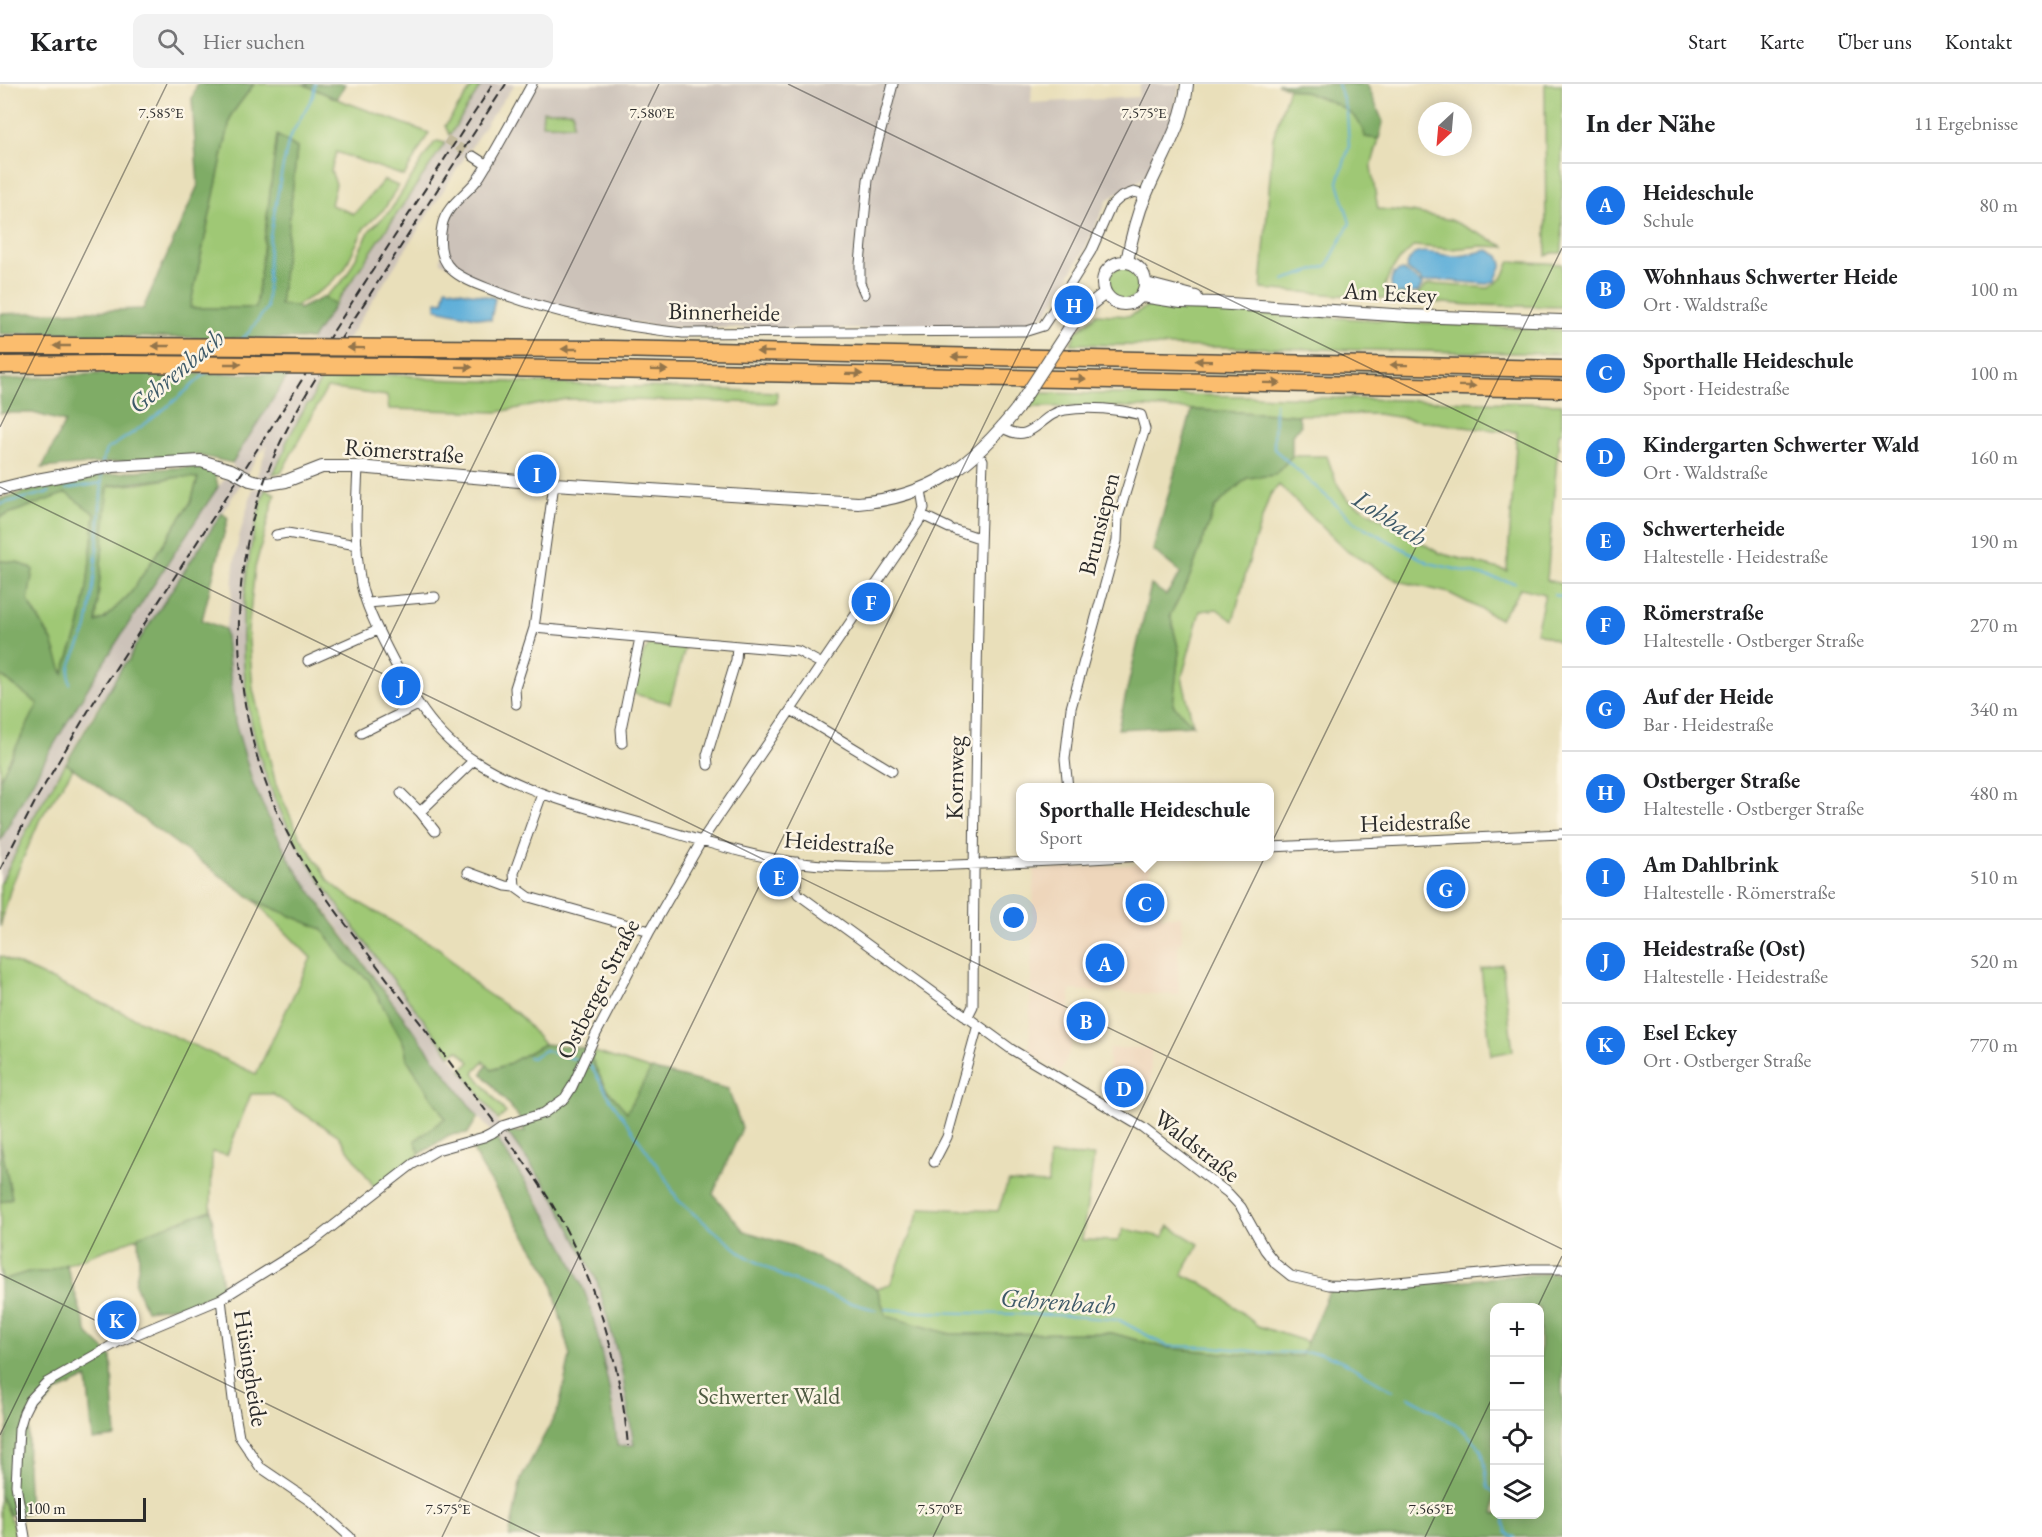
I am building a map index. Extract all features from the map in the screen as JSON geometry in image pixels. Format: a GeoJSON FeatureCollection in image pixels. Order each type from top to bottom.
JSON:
{"type":"FeatureCollection","features":[{"type":"Feature","properties":{"kind":"highway"},"geometry":{"type":"LineString","coordinates":[[0,346],[611,349],[1562,369]]}},
{"type":"Feature","properties":{"kind":"highway"},"geometry":{"type":"LineString","coordinates":[[0,365],[406,366],[1562,389]]}},
{"type":"Feature","properties":{"kind":"street","name":"Binnerheide"},"geometry":{"type":"LineString","coordinates":[[532,84],[478,179],[456,201],[446,215],[442,225],[440,250],[451,269],[475,283],[531,305],[627,327],[683,333],[1027,332],[1043,326],[1091,251],[1105,214],[1111,206],[1121,197],[1134,192],[1145,195]]}},
{"type":"Feature","properties":{"kind":"street"},"geometry":{"type":"LineString","coordinates":[[864,294],[860,283],[860,264],[868,180],[893,84]]}},
{"type":"Feature","properties":{"kind":"street"},"geometry":{"type":"LineString","coordinates":[[1127,262],[1145,195],[1178,124],[1187,84]]}},
{"type":"Feature","properties":{"kind":"street"},"geometry":{"type":"LineString","coordinates":[[473,156],[487,165]]}},
{"type":"Feature","properties":{"kind":"street"},"geometry":{"type":"LineString","coordinates":[[1127,262],[1143,272],[1146,284],[1142,296],[1136,301],[1122,305],[1109,299],[1103,285],[1107,270],[1112,265],[1127,262]]}},
{"type":"Feature","properties":{"kind":"street","name":"Am Eckey"},"geometry":{"type":"LineString","coordinates":[[1146,284],[1215,303]]}},
{"type":"Feature","properties":{"kind":"street"},"geometry":{"type":"LineString","coordinates":[[979,538],[922,515],[924,500],[921,490],[952,473],[981,451],[1003,428],[1082,311],[1105,293]]}},
{"type":"Feature","properties":{"kind":"street","name":"Am Eckey"},"geometry":{"type":"LineString","coordinates":[[1142,296],[1181,302],[1408,316],[1562,321]]}},
{"type":"Feature","properties":{"kind":"street","name":"Brunsiepen"},"geometry":{"type":"LineString","coordinates":[[1003,428],[1018,434],[1026,433],[1058,412],[1076,409],[1125,411],[1141,415],[1145,429],[1118,517],[1117,541],[1071,708],[1065,759],[1067,783]]}},
{"type":"Feature","properties":{"kind":"street","name":"Kornweg"},"geometry":{"type":"LineString","coordinates":[[967,1018],[973,1006],[979,538],[983,459]]}},
{"type":"Feature","properties":{"kind":"street","name":"Römerstraße"},"geometry":{"type":"LineString","coordinates":[[0,489],[87,470],[161,462],[201,461],[231,470],[250,480],[268,484],[285,481],[322,467],[358,467],[554,484],[845,504],[877,502],[921,490]]}},
{"type":"Feature","properties":{"kind":"street","name":"Heidestraße"},"geometry":{"type":"LineString","coordinates":[[358,467],[357,545],[362,588],[378,630],[417,705],[452,745],[473,760],[524,788],[756,855],[796,862],[875,868],[1036,861]]}},
{"type":"Feature","properties":{"kind":"street"},"geometry":{"type":"LineString","coordinates":[[516,704],[515,688],[534,628],[554,484]]}},
{"type":"Feature","properties":{"kind":"street","name":"Ostberger Straße"},"geometry":{"type":"LineString","coordinates":[[25,1537],[16,1485],[19,1429],[30,1400],[46,1383],[118,1342],[221,1299],[311,1243],[413,1164],[437,1150],[484,1137],[502,1126],[543,1113],[565,1098],[650,931],[702,840],[922,515]]}},
{"type":"Feature","properties":{"kind":"street"},"geometry":{"type":"LineString","coordinates":[[276,535],[287,532],[357,545]]}},
{"type":"Feature","properties":{"kind":"street"},"geometry":{"type":"LineString","coordinates":[[368,603],[435,597]]}},
{"type":"Feature","properties":{"kind":"street"},"geometry":{"type":"LineString","coordinates":[[534,628],[798,651],[822,664]]}},
{"type":"Feature","properties":{"kind":"street"},"geometry":{"type":"LineString","coordinates":[[308,661],[378,630]]}},
{"type":"Feature","properties":{"kind":"street"},"geometry":{"type":"LineString","coordinates":[[622,743],[621,729],[640,638]]}},
{"type":"Feature","properties":{"kind":"street"},"geometry":{"type":"LineString","coordinates":[[708,765],[707,755],[736,660],[737,646]]}},
{"type":"Feature","properties":{"kind":"street"},"geometry":{"type":"LineString","coordinates":[[361,733],[417,705]]}},
{"type":"Feature","properties":{"kind":"street"},"geometry":{"type":"LineString","coordinates":[[791,710],[892,771]]}},
{"type":"Feature","properties":{"kind":"street"},"geometry":{"type":"LineString","coordinates":[[420,812],[473,760]]}},
{"type":"Feature","properties":{"kind":"street"},"geometry":{"type":"LineString","coordinates":[[401,793],[435,831]]}},
{"type":"Feature","properties":{"kind":"street"},"geometry":{"type":"LineString","coordinates":[[515,887],[514,873],[542,794]]}},
{"type":"Feature","properties":{"kind":"street","name":"Heidestraße"},"geometry":{"type":"LineString","coordinates":[[1274,848],[1562,834]]}},
{"type":"Feature","properties":{"kind":"street","name":"Waldstraße"},"geometry":{"type":"LineString","coordinates":[[796,862],[798,894],[1011,1049],[1143,1128],[1228,1193],[1241,1207],[1276,1264],[1291,1276],[1329,1285],[1356,1286],[1532,1269],[1562,1269]]}},
{"type":"Feature","properties":{"kind":"street"},"geometry":{"type":"LineString","coordinates":[[468,872],[515,887],[529,897],[650,931]]}},
{"type":"Feature","properties":{"kind":"street"},"geometry":{"type":"LineString","coordinates":[[934,1162],[946,1137],[978,1025]]}},
{"type":"Feature","properties":{"kind":"street","name":"Hüsingheide"},"geometry":{"type":"LineString","coordinates":[[221,1299],[234,1408],[240,1436],[260,1467],[310,1501],[350,1537]]}},
{"type":"Feature","properties":{"kind":"shaded area"},"geometry":{"type":"Polygon","coordinates":[[[482,84],[515,84],[488,121],[315,390],[314,397],[286,443],[273,474],[269,479],[256,478],[268,445],[259,454],[246,475],[233,467],[232,463],[312,339],[445,143],[482,84]]]}},
{"type":"Feature","properties":{"kind":"shaded area"},"geometry":{"type":"Polygon","coordinates":[[[530,84],[1032,84],[1031,103],[1138,97],[1140,84],[1179,84],[1179,91],[1167,134],[1144,178],[1108,199],[1085,249],[1047,313],[1024,328],[1007,331],[659,327],[520,303],[441,262],[444,219],[530,84]]]}},
{"type":"Feature","properties":{"kind":"shaded area"},"geometry":{"type":"Polygon","coordinates":[[[229,474],[242,482],[90,718],[33,818],[0,885],[0,841],[22,799],[121,634],[218,487],[229,474]]]}},
{"type":"Feature","properties":{"kind":"shaded area"},"geometry":{"type":"Polygon","coordinates":[[[253,488],[265,489],[247,566],[244,675],[258,748],[270,783],[295,840],[326,889],[511,1137],[554,1197],[575,1234],[597,1281],[609,1322],[621,1366],[634,1446],[617,1447],[615,1413],[586,1294],[537,1198],[501,1146],[498,1138],[478,1117],[293,866],[253,784],[235,722],[225,629],[231,602],[239,537],[253,488]]]}},
{"type":"Feature","properties":{"kind":"shaded area"},"geometry":{"type":"Polygon","coordinates":[[[1150,865],[1152,889],[1159,888],[1161,916],[1181,916],[1182,942],[1178,943],[1179,995],[1070,990],[1071,1048],[1061,1072],[1029,1052],[1034,870],[1150,865]]]}},
{"type":"Feature","properties":{"kind":"shaded area"},"geometry":{"type":"Polygon","coordinates":[[[1109,1048],[1151,1048],[1151,1083],[1145,1085],[1133,1081],[1127,1099],[1108,1093],[1109,1048]]]}},
{"type":"Feature","properties":{"kind":"green space"},"geometry":{"type":"Polygon","coordinates":[[[197,84],[254,84],[231,115],[190,308],[256,308],[277,135],[297,148],[280,305],[296,306],[299,309],[324,297],[335,305],[312,339],[120,337],[67,333],[0,334],[0,314],[143,309],[198,185],[192,99],[197,84]]]}},
{"type":"Feature","properties":{"kind":"green space"},"geometry":{"type":"Polygon","coordinates":[[[254,84],[303,84],[429,133],[404,176],[336,152],[331,171],[336,184],[331,205],[354,214],[384,180],[398,186],[385,208],[364,228],[344,270],[326,287],[296,306],[280,305],[297,148],[277,136],[256,308],[190,308],[231,115],[254,84]]]}},
{"type":"Feature","properties":{"kind":"green space"},"geometry":{"type":"Polygon","coordinates":[[[303,84],[345,84],[337,99],[303,84]]]}},
{"type":"Feature","properties":{"kind":"green space"},"geometry":{"type":"Polygon","coordinates":[[[474,84],[482,84],[450,135],[445,126],[474,84]]]}},
{"type":"Feature","properties":{"kind":"green space"},"geometry":{"type":"Polygon","coordinates":[[[1277,84],[1367,84],[1383,122],[1379,139],[1365,137],[1361,125],[1353,116],[1330,101],[1277,84]]]}},
{"type":"Feature","properties":{"kind":"green space"},"geometry":{"type":"Polygon","coordinates":[[[1545,84],[1562,84],[1562,253],[1552,253],[1546,256],[1545,84]]]}},
{"type":"Feature","properties":{"kind":"green space"},"geometry":{"type":"Polygon","coordinates":[[[1289,88],[1323,99],[1346,110],[1362,126],[1366,137],[1379,139],[1371,167],[1378,209],[1412,212],[1451,220],[1506,247],[1482,246],[1451,249],[1414,246],[1391,272],[1384,292],[1418,296],[1424,287],[1430,284],[1489,288],[1503,277],[1510,261],[1562,264],[1562,307],[1471,305],[1261,289],[1273,138],[1289,88]]]}},
{"type":"Feature","properties":{"kind":"green space"},"geometry":{"type":"Polygon","coordinates":[[[543,111],[573,111],[573,125],[542,124],[543,111]]]}},
{"type":"Feature","properties":{"kind":"green space"},"geometry":{"type":"Polygon","coordinates":[[[438,141],[445,143],[335,305],[324,297],[347,275],[370,230],[390,211],[427,153],[438,141]]]}},
{"type":"Feature","properties":{"kind":"green space"},"geometry":{"type":"Polygon","coordinates":[[[1125,266],[1137,271],[1142,283],[1137,295],[1125,300],[1113,295],[1108,283],[1113,271],[1125,266]]]}},
{"type":"Feature","properties":{"kind":"green space"},"geometry":{"type":"Polygon","coordinates":[[[1150,305],[1232,312],[1562,330],[1562,354],[1071,344],[1076,332],[1097,314],[1130,316],[1150,305]]]}},
{"type":"Feature","properties":{"kind":"green space"},"geometry":{"type":"Polygon","coordinates":[[[111,373],[289,374],[232,463],[197,455],[42,468],[65,422],[33,413],[0,413],[0,380],[111,373]]]}},
{"type":"Feature","properties":{"kind":"green space"},"geometry":{"type":"Polygon","coordinates":[[[325,375],[406,375],[430,379],[777,392],[777,403],[567,399],[498,412],[389,409],[387,396],[327,388],[281,473],[273,474],[286,443],[325,375]]]}},
{"type":"Feature","properties":{"kind":"green space"},"geometry":{"type":"Polygon","coordinates":[[[1039,393],[1562,404],[1562,432],[1559,433],[1547,580],[1562,584],[1562,643],[1536,632],[1545,594],[1521,588],[1500,619],[1449,593],[1398,581],[1348,552],[1279,485],[1270,495],[1254,543],[1233,621],[1217,609],[1200,611],[1182,677],[1193,725],[1173,705],[1179,651],[1170,615],[1187,584],[1215,507],[1247,478],[1275,475],[1292,456],[1327,456],[1336,482],[1347,499],[1439,553],[1507,571],[1517,432],[1471,428],[1377,414],[1298,415],[1141,407],[1028,407],[1039,393]]]}},
{"type":"Feature","properties":{"kind":"green space"},"geometry":{"type":"Polygon","coordinates":[[[1192,410],[1298,415],[1301,425],[1292,435],[1292,456],[1275,475],[1247,478],[1215,507],[1187,584],[1170,615],[1179,651],[1173,705],[1193,725],[1118,729],[1151,585],[1166,595],[1181,573],[1153,550],[1192,410]]]}},
{"type":"Feature","properties":{"kind":"green space"},"geometry":{"type":"Polygon","coordinates":[[[203,467],[214,469],[218,487],[77,706],[0,841],[0,779],[38,704],[0,675],[0,561],[17,562],[33,569],[28,601],[52,641],[63,674],[79,629],[87,588],[95,514],[66,493],[0,517],[0,499],[50,485],[125,472],[203,467]],[[180,477],[108,486],[96,622],[104,619],[130,594],[191,502],[198,478],[180,477]]]}},
{"type":"Feature","properties":{"kind":"green space"},"geometry":{"type":"Polygon","coordinates":[[[198,477],[191,502],[130,594],[104,619],[96,622],[108,486],[198,477]]]}},
{"type":"Feature","properties":{"kind":"green space"},"geometry":{"type":"Polygon","coordinates":[[[265,489],[275,494],[255,568],[248,631],[253,689],[276,785],[299,835],[330,882],[346,895],[440,949],[479,988],[518,1014],[544,1044],[511,1063],[491,1070],[483,1061],[474,1073],[506,1113],[498,1120],[462,1070],[470,1062],[458,1050],[450,1055],[365,942],[312,867],[275,800],[260,757],[250,713],[244,668],[243,623],[246,578],[265,489]]]}},
{"type":"Feature","properties":{"kind":"green space"},"geometry":{"type":"Polygon","coordinates":[[[66,493],[95,514],[87,588],[79,629],[63,675],[52,641],[28,601],[33,569],[17,562],[0,561],[0,517],[66,493]]]}},
{"type":"Feature","properties":{"kind":"green space"},"geometry":{"type":"Polygon","coordinates":[[[222,513],[228,518],[202,620],[225,629],[235,722],[253,784],[293,866],[478,1117],[468,1133],[449,1135],[420,1154],[415,1141],[445,1118],[407,1059],[404,1044],[368,979],[345,961],[322,929],[254,900],[66,763],[124,664],[129,660],[134,648],[222,513]]]}},
{"type":"Feature","properties":{"kind":"green space"},"geometry":{"type":"Polygon","coordinates":[[[649,645],[685,648],[670,703],[634,694],[643,654],[649,645]]]}},
{"type":"Feature","properties":{"kind":"green space"},"geometry":{"type":"Polygon","coordinates":[[[0,675],[38,704],[0,779],[0,675]]]}},
{"type":"Feature","properties":{"kind":"green space"},"geometry":{"type":"Polygon","coordinates":[[[66,763],[73,769],[40,819],[11,887],[0,927],[0,885],[33,818],[66,763]]]}},
{"type":"Feature","properties":{"kind":"green space"},"geometry":{"type":"Polygon","coordinates":[[[254,900],[322,929],[345,961],[368,979],[404,1044],[407,1059],[446,1119],[415,1140],[420,1154],[375,1188],[338,1135],[272,1094],[251,1094],[227,1155],[212,1152],[211,1210],[47,1272],[28,1272],[2,1280],[0,1202],[12,1198],[0,1141],[0,956],[256,1074],[311,958],[254,900]]]}},
{"type":"Feature","properties":{"kind":"green space"},"geometry":{"type":"Polygon","coordinates":[[[1502,964],[1513,1051],[1491,1055],[1481,969],[1502,964]]]}},
{"type":"Feature","properties":{"kind":"green space","name":"Schwerter Wald"},"geometry":{"type":"Polygon","coordinates":[[[544,1044],[583,1048],[591,1058],[605,1087],[627,1112],[651,1069],[728,1089],[742,1128],[713,1194],[744,1231],[793,1246],[877,1288],[886,1316],[950,1334],[1112,1333],[1166,1348],[1246,1355],[1301,1356],[1330,1289],[1417,1286],[1504,1276],[1562,1273],[1562,1537],[509,1537],[521,1479],[559,1408],[570,1356],[550,1275],[472,1148],[498,1138],[558,1236],[577,1273],[593,1316],[609,1389],[617,1446],[634,1445],[621,1366],[597,1281],[554,1197],[505,1132],[525,1132],[518,1116],[482,1073],[487,1065],[492,1070],[544,1044]]]}},
{"type":"Feature","properties":{"kind":"green space"},"geometry":{"type":"Polygon","coordinates":[[[595,1052],[651,1070],[627,1113],[605,1087],[591,1058],[595,1052]]]}},
{"type":"Feature","properties":{"kind":"green space"},"geometry":{"type":"Polygon","coordinates":[[[0,1141],[12,1198],[0,1202],[0,1141]]]}},
{"type":"Feature","properties":{"kind":"green space"},"geometry":{"type":"Polygon","coordinates":[[[1049,1155],[1094,1156],[1082,1240],[1118,1241],[1124,1229],[1163,1237],[1169,1226],[1199,1244],[1182,1274],[1213,1289],[1258,1326],[1308,1342],[1301,1356],[1246,1355],[1166,1348],[1112,1333],[951,1334],[886,1316],[877,1288],[890,1285],[921,1208],[998,1211],[1008,1182],[1048,1184],[1049,1155]]]}},
{"type":"Feature","properties":{"kind":"green space"},"geometry":{"type":"Polygon","coordinates":[[[211,1210],[223,1292],[188,1305],[146,1310],[135,1284],[139,1263],[138,1236],[211,1210]]]}},
{"type":"Feature","properties":{"kind":"green space"},"geometry":{"type":"Polygon","coordinates":[[[66,1264],[88,1334],[111,1356],[116,1437],[93,1440],[87,1378],[57,1392],[29,1423],[27,1466],[29,1513],[10,1515],[0,1495],[0,1462],[9,1421],[0,1379],[0,1270],[2,1280],[28,1272],[47,1272],[66,1264]]]}},
{"type":"Feature","properties":{"kind":"green space"},"geometry":{"type":"Polygon","coordinates":[[[0,1495],[13,1525],[15,1537],[0,1537],[0,1495]]]}},
{"type":"Feature","properties":{"kind":"water"},"geometry":{"type":"Polygon","coordinates":[[[1488,250],[1499,256],[1502,264],[1495,281],[1488,284],[1436,280],[1422,283],[1420,278],[1406,269],[1413,255],[1419,253],[1455,256],[1488,250]]]}},
{"type":"Feature","properties":{"kind":"water"},"geometry":{"type":"Polygon","coordinates":[[[1403,270],[1420,282],[1422,285],[1418,292],[1397,294],[1394,291],[1391,280],[1395,273],[1403,270]]]}},
{"type":"Feature","properties":{"kind":"water"},"geometry":{"type":"Polygon","coordinates":[[[446,288],[495,298],[491,320],[436,309],[437,301],[443,302],[446,288]]]}},
{"type":"Feature","properties":{"kind":"waterway","name":"Gehrenbach"},"geometry":{"type":"LineString","coordinates":[[241,340],[267,308],[269,242],[281,175],[289,139],[313,96],[315,84]]}},
{"type":"Feature","properties":{"kind":"waterway","name":"Lohbach"},"geometry":{"type":"LineString","coordinates":[[1284,280],[1327,266],[1350,223],[1338,182],[1349,147],[1347,112],[1338,84]]}},
{"type":"Feature","properties":{"kind":"waterway","name":"Gehrenbach"},"geometry":{"type":"LineString","coordinates":[[102,464],[106,450],[159,413],[208,371]]}},
{"type":"Feature","properties":{"kind":"waterway","name":"Lohbach"},"geometry":{"type":"LineString","coordinates":[[1275,403],[1274,449],[1356,523],[1429,563],[1515,583]]}},
{"type":"Feature","properties":{"kind":"waterway","name":"Gehrenbach"},"geometry":{"type":"LineString","coordinates":[[70,684],[70,669],[85,634],[90,609],[98,537],[101,473]]}},
{"type":"Feature","properties":{"kind":"waterway"},"geometry":{"type":"LineString","coordinates":[[66,489],[101,483]]}},
{"type":"Feature","properties":{"kind":"waterway"},"geometry":{"type":"LineString","coordinates":[[0,504],[50,492]]}},
{"type":"Feature","properties":{"kind":"waterway","name":"Lohbach"},"geometry":{"type":"LineString","coordinates":[[1554,595],[1562,597]]}},
{"type":"Feature","properties":{"kind":"waterway"},"geometry":{"type":"LineString","coordinates":[[528,1057],[532,1058],[545,1050],[578,1060]]}},
{"type":"Feature","properties":{"kind":"waterway","name":"Gehrenbach"},"geometry":{"type":"LineString","coordinates":[[590,1065],[678,1200],[694,1214],[744,1255],[784,1277],[841,1300],[876,1310]]}},
{"type":"Feature","properties":{"kind":"waterway","name":"Gehrenbach"},"geometry":{"type":"LineString","coordinates":[[886,1309],[1057,1315],[1119,1320],[1167,1346],[1320,1353],[1339,1359],[1393,1391]]}},
{"type":"Feature","properties":{"kind":"waterway","name":"Gehrenbach"},"geometry":{"type":"LineString","coordinates":[[1409,1397],[1468,1434],[1483,1454],[1490,1489]]}},
{"type":"Feature","properties":{"kind":"waterway","name":"Gehrenbach"},"geometry":{"type":"LineString","coordinates":[[1505,1519],[1507,1533],[1515,1537]]}},
{"type":"Feature","properties":{"kind":"tunnel"},"geometry":{"type":"LineString","coordinates":[[446,139],[473,156]]}},
{"type":"Feature","properties":{"kind":"railway"},"geometry":{"type":"LineString","coordinates":[[0,870],[38,796],[90,708],[493,84]]}},
{"type":"Feature","properties":{"kind":"railway"},"geometry":{"type":"LineString","coordinates":[[506,84],[327,360],[283,437],[263,485],[249,536],[241,587],[239,639],[243,691],[253,742],[269,792],[308,870],[526,1165],[547,1195],[570,1238],[595,1295],[613,1355],[625,1415],[628,1446]]}},
{"type":"Feature","properties":{"kind":"place","name":"Ostberger Straße"},"geometry":{"type":"Point","coordinates":[1074,305]}},
{"type":"Feature","properties":{"kind":"place","name":"Am Dahlbrink"},"geometry":{"type":"Point","coordinates":[537,474]}},
{"type":"Feature","properties":{"kind":"place","name":"Römerstraße"},"geometry":{"type":"Point","coordinates":[871,602]}},
{"type":"Feature","properties":{"kind":"place","name":"Heidestraße (Ost)"},"geometry":{"type":"Point","coordinates":[401,686]}},
{"type":"Feature","properties":{"kind":"place","name":"Schwerterheide"},"geometry":{"type":"Point","coordinates":[779,877]}},
{"type":"Feature","properties":{"kind":"place","name":"Auf der Heide"},"geometry":{"type":"Point","coordinates":[1446,889]}},
{"type":"Feature","properties":{"kind":"place","name":"Sporthalle Heideschule"},"geometry":{"type":"Point","coordinates":[1145,903]}},
{"type":"Feature","properties":{"kind":"place","name":"Heideschule"},"geometry":{"type":"Point","coordinates":[1105,963]}},
{"type":"Feature","properties":{"kind":"place","name":"Wohnhaus Schwerter Heide"},"geometry":{"type":"Point","coordinates":[1086,1021]}},
{"type":"Feature","properties":{"kind":"place","name":"Kindergarten Schwerter Wald"},"geometry":{"type":"Point","coordinates":[1124,1088]}},
{"type":"Feature","properties":{"kind":"place","name":"Esel Eckey"},"geometry":{"type":"Point","coordinates":[117,1320]}}]}
